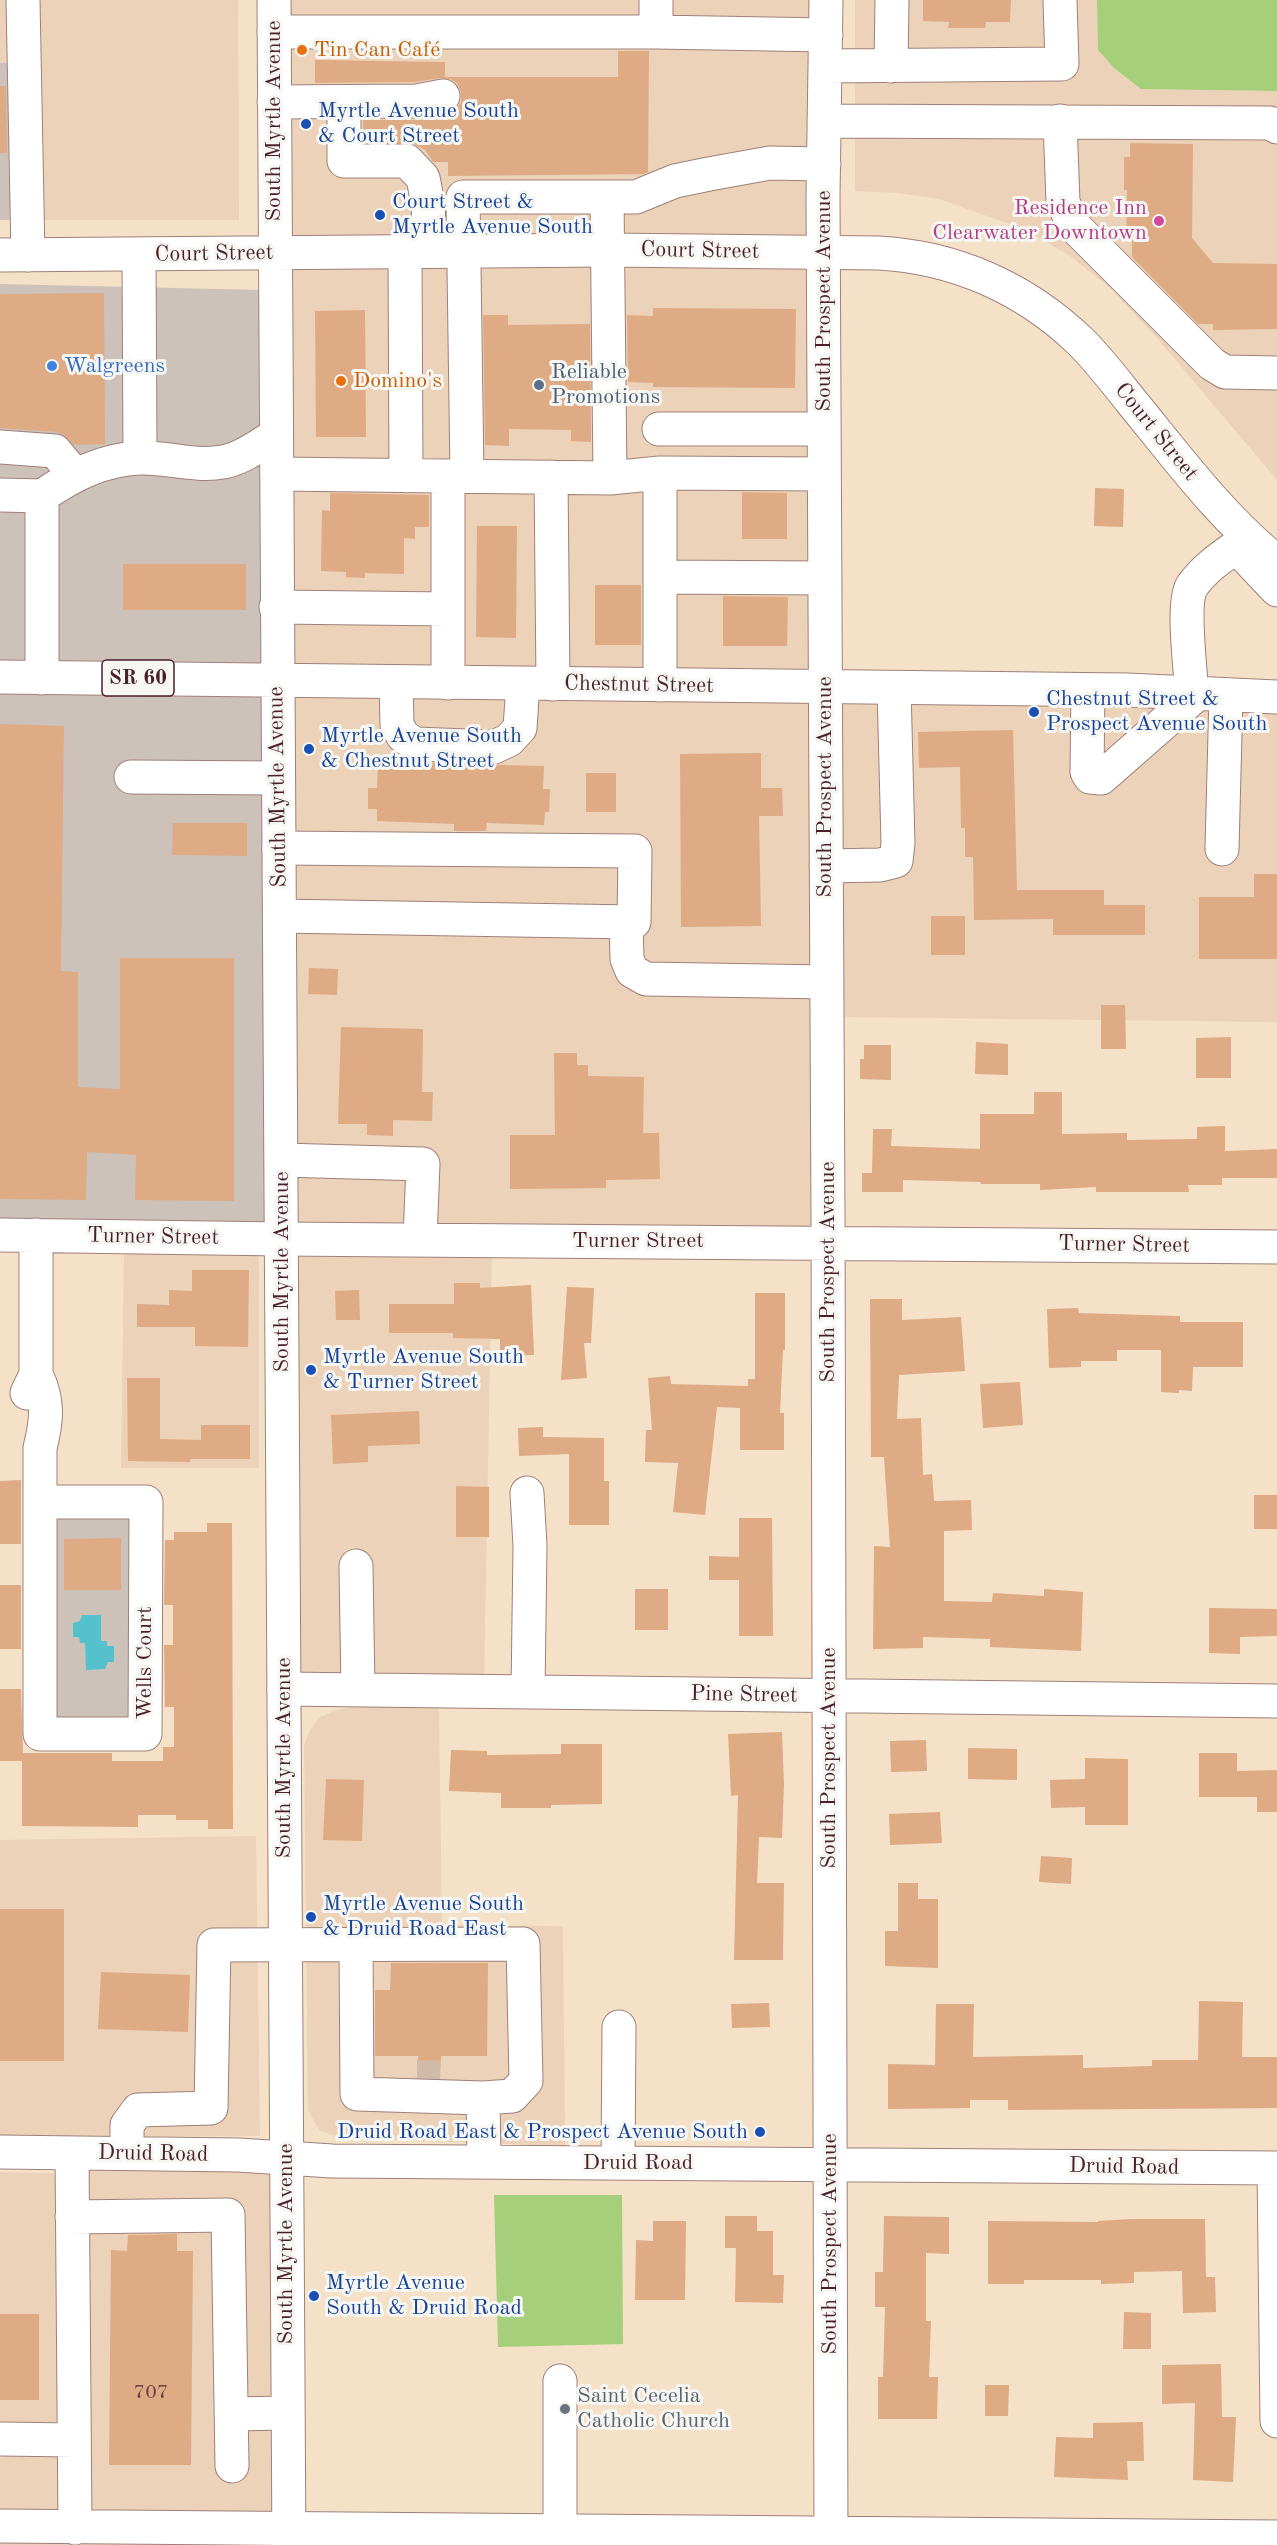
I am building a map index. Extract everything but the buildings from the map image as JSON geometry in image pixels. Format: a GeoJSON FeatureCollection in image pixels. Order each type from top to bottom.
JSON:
{"type":"FeatureCollection","features":[{"type":"Feature","properties":{"kind":"street"},"geometry":{"type":"LineString","coordinates":[[14,255],[23,0]]}},
{"type":"Feature","properties":{"kind":"street","name":"South Myrtle Avenue"},"geometry":{"type":"LineString","coordinates":[[274,0],[276,679],[282,1160],[286,2413],[289,2536]]}},
{"type":"Feature","properties":{"kind":"street","name":"South Prospect Avenue"},"geometry":{"type":"LineString","coordinates":[[826,0],[823,253],[831,2540]]}},
{"type":"Feature","properties":{"kind":"street"},"geometry":{"type":"LineString","coordinates":[[891,66],[892,0]]}},
{"type":"Feature","properties":{"kind":"street"},"geometry":{"type":"LineString","coordinates":[[274,32],[656,16],[891,66],[1062,64],[1060,0]]}},
{"type":"Feature","properties":{"kind":"street"},"geometry":{"type":"LineString","coordinates":[[274,102],[417,101],[443,96]]}},
{"type":"Feature","properties":{"kind":"street"},"geometry":{"type":"LineString","coordinates":[[344,102],[344,161],[407,161],[423,178],[428,204],[417,251],[406,476]]}},
{"type":"Feature","properties":{"kind":"street"},"geometry":{"type":"LineString","coordinates":[[1060,121],[1063,202],[1073,225],[1212,364],[1225,372],[1277,373]]}},
{"type":"Feature","properties":{"kind":"street"},"geometry":{"type":"LineString","coordinates":[[824,122],[1270,123],[1277,128]]}},
{"type":"Feature","properties":{"kind":"street"},"geometry":{"type":"LineString","coordinates":[[448,683],[448,609],[458,476],[463,197],[636,197],[651,193],[675,181],[770,163],[824,164]]}},
{"type":"Feature","properties":{"kind":"street"},"geometry":{"type":"LineString","coordinates":[[607,197],[610,478]]}},
{"type":"Feature","properties":{"kind":"street","name":"Court Street"},"geometry":{"type":"LineString","coordinates":[[14,255],[607,250],[878,253],[930,259],[965,269],[1021,295],[1081,342],[1223,513],[1277,562]]}},
{"type":"Feature","properties":{"kind":"street"},"geometry":{"type":"LineString","coordinates":[[139,255],[140,458]]}},
{"type":"Feature","properties":{"kind":"street"},"geometry":{"type":"LineString","coordinates":[[659,429],[824,429]]}},
{"type":"Feature","properties":{"kind":"street"},"geometry":{"type":"LineString","coordinates":[[0,495],[42,496],[75,475],[108,462],[140,458],[189,463],[224,462],[248,452],[276,435]]}},
{"type":"Feature","properties":{"kind":"street"},"geometry":{"type":"LineString","coordinates":[[0,447],[55,451],[75,475]]}},
{"type":"Feature","properties":{"kind":"street"},"geometry":{"type":"LineString","coordinates":[[660,473],[662,576],[660,685]]}},
{"type":"Feature","properties":{"kind":"street"},"geometry":{"type":"LineString","coordinates":[[277,474],[610,478],[660,473],[824,474]]}},
{"type":"Feature","properties":{"kind":"street"},"geometry":{"type":"LineString","coordinates":[[396,683],[397,725],[403,736],[415,744],[494,747],[509,740],[520,728],[538,684],[551,477]]}},
{"type":"Feature","properties":{"kind":"street"},"geometry":{"type":"LineString","coordinates":[[42,496],[42,678]]}},
{"type":"Feature","properties":{"kind":"street"},"geometry":{"type":"LineString","coordinates":[[1223,513],[1240,553],[1277,590]]}},
{"type":"Feature","properties":{"kind":"street"},"geometry":{"type":"LineString","coordinates":[[1222,849],[1205,691],[1188,603],[1191,588],[1210,564],[1237,546]]}},
{"type":"Feature","properties":{"kind":"street"},"geometry":{"type":"LineString","coordinates":[[662,576],[825,578]]}},
{"type":"Feature","properties":{"kind":"street"},"geometry":{"type":"LineString","coordinates":[[276,607],[448,609]]}},
{"type":"Feature","properties":{"kind":"street","name":"Chestnut Street"},"geometry":{"type":"LineString","coordinates":[[0,677],[1205,691],[1277,698]]}},
{"type":"Feature","properties":{"kind":"street"},"geometry":{"type":"LineString","coordinates":[[1088,690],[1088,772],[1090,777],[1101,778],[1205,691],[1277,677]]}},
{"type":"Feature","properties":{"kind":"street"},"geometry":{"type":"LineString","coordinates":[[826,866],[880,865],[896,861],[898,843],[894,688]]}},
{"type":"Feature","properties":{"kind":"street"},"geometry":{"type":"LineString","coordinates":[[132,777],[278,778]]}},
{"type":"Feature","properties":{"kind":"street"},"geometry":{"type":"LineString","coordinates":[[279,848],[635,851],[634,922],[280,916]]}},
{"type":"Feature","properties":{"kind":"street"},"geometry":{"type":"LineString","coordinates":[[626,922],[627,959],[632,971],[646,979],[827,982]]}},
{"type":"Feature","properties":{"kind":"street"},"geometry":{"type":"LineString","coordinates":[[282,1160],[423,1164],[420,1240]]}},
{"type":"Feature","properties":{"kind":"street","name":"Turner Street"},"geometry":{"type":"LineString","coordinates":[[0,1235],[1277,1247]]}},
{"type":"Feature","properties":{"kind":"street","name":"Wells Court"},"geometry":{"type":"LineString","coordinates":[[36,1235],[36,1374],[45,1392],[46,1426],[40,1448],[40,1734],[145,1734],[146,1502],[41,1502]]}},
{"type":"Feature","properties":{"kind":"street"},"geometry":{"type":"LineString","coordinates":[[527,1493],[530,1546],[528,1692]]}},
{"type":"Feature","properties":{"kind":"street"},"geometry":{"type":"LineString","coordinates":[[356,1566],[358,1690]]}},
{"type":"Feature","properties":{"kind":"street","name":"Pine Street"},"geometry":{"type":"LineString","coordinates":[[284,1689],[1277,1701]]}},
{"type":"Feature","properties":{"kind":"street"},"geometry":{"type":"LineString","coordinates":[[127,2153],[127,2125],[138,2110],[211,2108],[214,1945],[523,1944],[526,2081],[512,2096],[440,2089],[357,2094],[357,1946]]}},
{"type":"Feature","properties":{"kind":"street"},"geometry":{"type":"LineString","coordinates":[[618,2163],[619,2026]]}},
{"type":"Feature","properties":{"kind":"street"},"geometry":{"type":"LineString","coordinates":[[440,2089],[484,2162]]}},
{"type":"Feature","properties":{"kind":"street","name":"Druid Road"},"geometry":{"type":"LineString","coordinates":[[0,2152],[238,2155],[484,2162],[1276,2168]]}},
{"type":"Feature","properties":{"kind":"street"},"geometry":{"type":"LineString","coordinates":[[63,2533],[74,2440],[72,2153]]}},
{"type":"Feature","properties":{"kind":"street"},"geometry":{"type":"LineString","coordinates":[[1276,2168],[1277,2421]]}},
{"type":"Feature","properties":{"kind":"street"},"geometry":{"type":"LineString","coordinates":[[72,2217],[228,2215],[232,2466]]}},
{"type":"Feature","properties":{"kind":"street"},"geometry":{"type":"LineString","coordinates":[[560,2380],[560,2532]]}},
{"type":"Feature","properties":{"kind":"street"},"geometry":{"type":"LineString","coordinates":[[232,2414],[286,2413]]}},
{"type":"Feature","properties":{"kind":"street"},"geometry":{"type":"LineString","coordinates":[[0,2439],[74,2440]]}},
{"type":"Feature","properties":{"kind":"street"},"geometry":{"type":"LineString","coordinates":[[0,2526],[63,2533],[504,2538],[560,2532],[831,2540],[1277,2537]]}},
{"type":"Feature","properties":{"kind":"shaded area"},"geometry":{"type":"Polygon","coordinates":[[[0,0],[238,0],[239,220],[22,220],[22,63],[0,63],[0,0]]]}},
{"type":"Feature","properties":{"kind":"shaded area"},"geometry":{"type":"Polygon","coordinates":[[[286,0],[813,0],[811,239],[288,239],[286,0]]]}},
{"type":"Feature","properties":{"kind":"shaded area"},"geometry":{"type":"Polygon","coordinates":[[[855,0],[1097,0],[1098,50],[1114,68],[1141,89],[1277,91],[1277,480],[1157,338],[1109,287],[1070,256],[1024,229],[939,199],[898,193],[855,191],[855,0]]]}},
{"type":"Feature","properties":{"kind":"shaded area"},"geometry":{"type":"Polygon","coordinates":[[[0,63],[22,63],[22,220],[0,220],[0,63]]]}},
{"type":"Feature","properties":{"kind":"shaded area"},"geometry":{"type":"Polygon","coordinates":[[[607,264],[811,267],[812,672],[289,666],[288,268],[607,264]]]}},
{"type":"Feature","properties":{"kind":"shaded area"},"geometry":{"type":"Polygon","coordinates":[[[0,284],[263,290],[264,665],[0,662],[0,284]]]}},
{"type":"Feature","properties":{"kind":"shaded area"},"geometry":{"type":"Polygon","coordinates":[[[0,690],[264,693],[269,1224],[0,1221],[0,690]]]}},
{"type":"Feature","properties":{"kind":"shaded area"},"geometry":{"type":"Polygon","coordinates":[[[289,695],[812,701],[815,1228],[294,1226],[289,695]]]}},
{"type":"Feature","properties":{"kind":"shaded area"},"geometry":{"type":"Polygon","coordinates":[[[837,701],[1127,704],[1277,711],[1277,1022],[840,1017],[837,701]]]}},
{"type":"Feature","properties":{"kind":"shaded area"},"geometry":{"type":"Polygon","coordinates":[[[124,1254],[259,1255],[259,1468],[121,1468],[124,1254]]]}},
{"type":"Feature","properties":{"kind":"shaded area"},"geometry":{"type":"Polygon","coordinates":[[[294,1254],[492,1255],[484,1677],[299,1675],[294,1254]]]}},
{"type":"Feature","properties":{"kind":"shaded area"},"geometry":{"type":"Polygon","coordinates":[[[54,1516],[133,1516],[133,1720],[53,1720],[54,1516]]]}},
{"type":"Feature","properties":{"kind":"shaded area"},"geometry":{"type":"Polygon","coordinates":[[[439,1706],[442,1925],[563,1926],[565,2146],[340,2138],[319,2130],[308,2110],[304,1745],[310,1730],[319,1718],[333,1711],[348,1707],[439,1706]]]}},
{"type":"Feature","properties":{"kind":"shaded area"},"geometry":{"type":"Polygon","coordinates":[[[256,1836],[260,2136],[0,2137],[0,1840],[256,1836]]]}},
{"type":"Feature","properties":{"kind":"shaded area"},"geometry":{"type":"Polygon","coordinates":[[[88,2167],[274,2172],[276,2513],[0,2512],[0,2172],[88,2174],[88,2167]]]}},
{"type":"Feature","properties":{"kind":"shaded area"},"geometry":{"type":"Polygon","coordinates":[[[0,2541],[276,2541],[276,2545],[0,2545],[0,2541]]]}},
{"type":"Feature","properties":{"kind":"green space"},"geometry":{"type":"Polygon","coordinates":[[[1097,0],[1277,0],[1277,91],[1141,89],[1114,68],[1098,50],[1097,0]]]}},
{"type":"Feature","properties":{"kind":"green space"},"geometry":{"type":"Polygon","coordinates":[[[494,2195],[622,2195],[623,2344],[498,2347],[494,2195]]]}},
{"type":"Feature","properties":{"kind":"water"},"geometry":{"type":"Polygon","coordinates":[[[82,1615],[101,1615],[101,1641],[107,1641],[107,1646],[114,1646],[114,1662],[108,1662],[105,1669],[86,1670],[85,1643],[80,1643],[79,1637],[73,1637],[73,1623],[80,1621],[82,1615]]]}},
{"type":"Feature","properties":{"kind":"tunnel"},"geometry":{"type":"LineString","coordinates":[[417,2077],[440,2077]]}},
{"type":"Feature","properties":{"kind":"place","name":"Tin Can Café"},"geometry":{"type":"Point","coordinates":[302,50]}},
{"type":"Feature","properties":{"kind":"place","name":"Myrtle Avenue South & Court Street"},"geometry":{"type":"Point","coordinates":[306,124]}},
{"type":"Feature","properties":{"kind":"place","name":"Court Street & Myrtle Avenue South"},"geometry":{"type":"Point","coordinates":[380,215]}},
{"type":"Feature","properties":{"kind":"place","name":"Residence Inn Clearwater Downtown"},"geometry":{"type":"Point","coordinates":[1159,221]}},
{"type":"Feature","properties":{"kind":"place","name":"Walgreens"},"geometry":{"type":"Point","coordinates":[52,366]}},
{"type":"Feature","properties":{"kind":"place","name":"Domino's"},"geometry":{"type":"Point","coordinates":[341,381]}},
{"type":"Feature","properties":{"kind":"place","name":"Reliable Promotions"},"geometry":{"type":"Point","coordinates":[539,385]}},
{"type":"Feature","properties":{"kind":"place","name":"Chestnut Street & Prospect Avenue South"},"geometry":{"type":"Point","coordinates":[1034,712]}},
{"type":"Feature","properties":{"kind":"place","name":"Myrtle Avenue South & Chestnut Street"},"geometry":{"type":"Point","coordinates":[309,749]}},
{"type":"Feature","properties":{"kind":"place","name":"Myrtle Avenue South & Turner Street"},"geometry":{"type":"Point","coordinates":[311,1370]}},
{"type":"Feature","properties":{"kind":"place","name":"Myrtle Avenue South & Druid Road East"},"geometry":{"type":"Point","coordinates":[311,1917]}},
{"type":"Feature","properties":{"kind":"place","name":"Druid Road East & Prospect Avenue South"},"geometry":{"type":"Point","coordinates":[760,2132]}},
{"type":"Feature","properties":{"kind":"place","name":"Myrtle Avenue South & Druid Road"},"geometry":{"type":"Point","coordinates":[314,2296]}},
{"type":"Feature","properties":{"kind":"place","name":"Saint Cecelia Catholic Church"},"geometry":{"type":"Point","coordinates":[565,2409]}}]}
